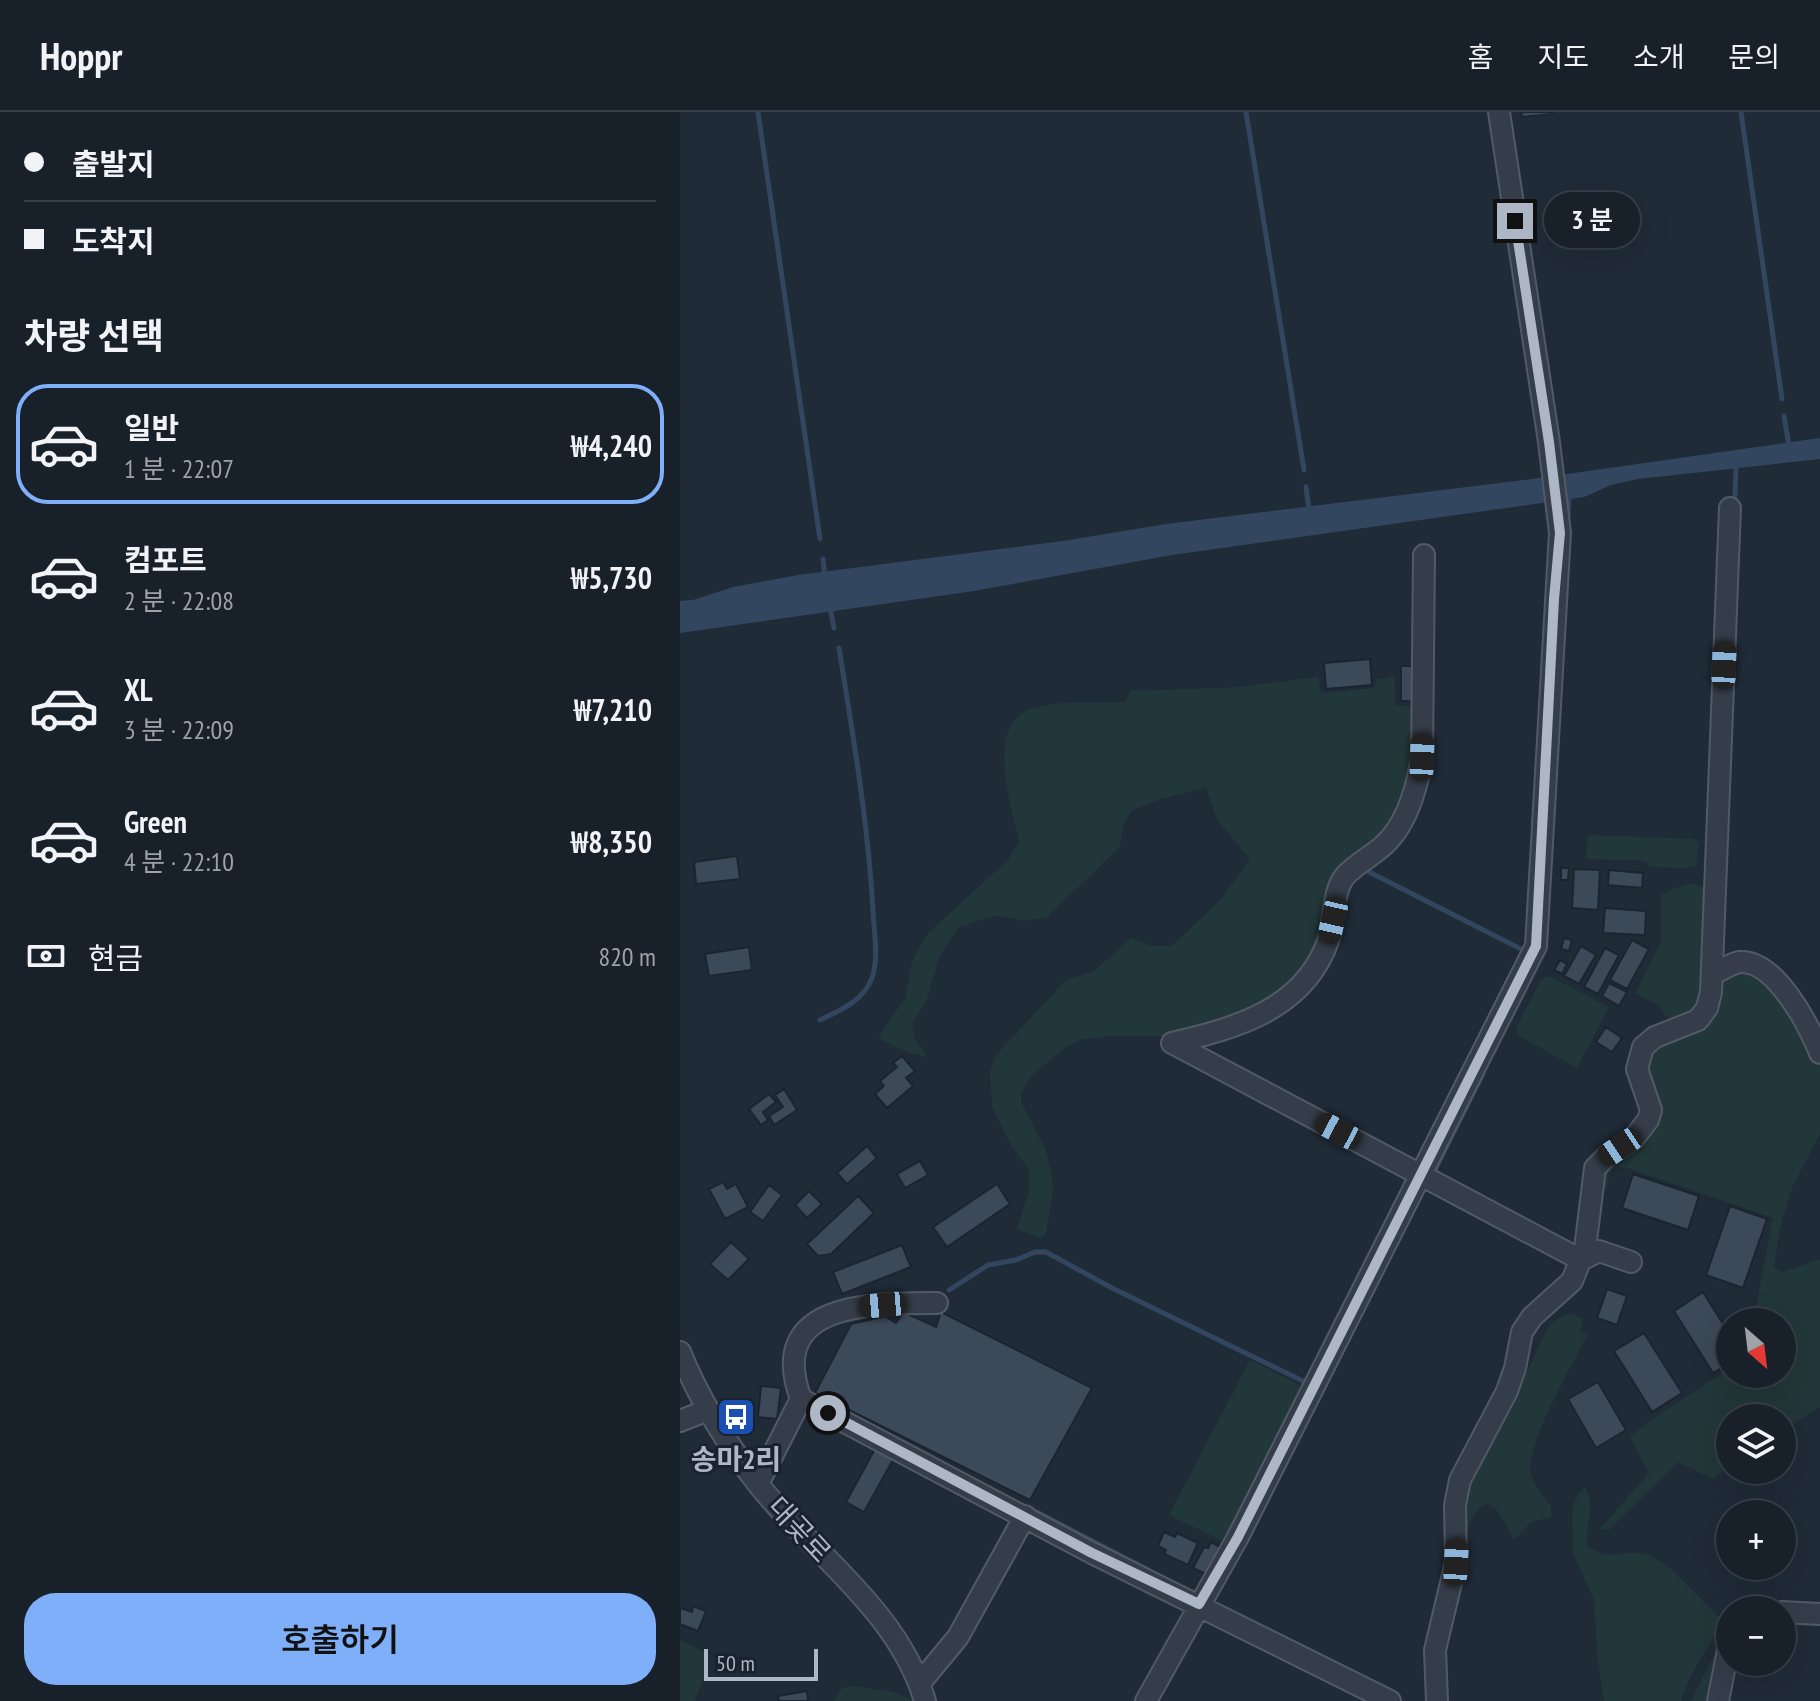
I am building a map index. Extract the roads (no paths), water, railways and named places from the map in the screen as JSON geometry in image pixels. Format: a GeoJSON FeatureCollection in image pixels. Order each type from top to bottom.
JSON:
{"type":"FeatureCollection","features":[{"type":"Feature","properties":{"kind":"street"},"geometry":{"type":"LineString","coordinates":[[1146,1701],[1238,1537],[1536,946],[1560,533],[1499,112]]}},
{"type":"Feature","properties":{"kind":"street"},"geometry":{"type":"LineString","coordinates":[[1437,1701],[1434,1688],[1435,1650],[1456,1562],[1456,1493],[1507,1391],[1522,1332],[1532,1317],[1572,1281],[1581,1260],[1595,1168],[1634,1138],[1648,1120],[1651,1110],[1637,1069],[1643,1047],[1655,1037],[1688,1025],[1703,1015],[1711,992],[1730,508]]}},
{"type":"Feature","properties":{"kind":"street"},"geometry":{"type":"LineString","coordinates":[[1424,555],[1422,757],[1403,819],[1385,844],[1344,877],[1329,938],[1311,977],[1298,990],[1281,1003],[1231,1026],[1172,1043],[1581,1260]]}},
{"type":"Feature","properties":{"kind":"street"},"geometry":{"type":"LineString","coordinates":[[1712,975],[1740,962],[1754,964],[1771,976],[1806,1022],[1820,1053]]}},
{"type":"Feature","properties":{"kind":"street"},"geometry":{"type":"LineString","coordinates":[[1581,1260],[1599,1251],[1631,1262]]}},
{"type":"Feature","properties":{"kind":"street"},"geometry":{"type":"LineString","coordinates":[[937,1303],[866,1306],[816,1320],[806,1328],[796,1344],[793,1379],[801,1399],[1092,1553],[1390,1701]]}},
{"type":"Feature","properties":{"kind":"street","name":"대곶로"},"geometry":{"type":"LineString","coordinates":[[680,1352],[708,1410],[758,1484],[896,1636],[923,1692]]}},
{"type":"Feature","properties":{"kind":"street"},"geometry":{"type":"LineString","coordinates":[[758,1484],[801,1399]]}},
{"type":"Feature","properties":{"kind":"street"},"geometry":{"type":"LineString","coordinates":[[680,1421],[708,1410]]}},
{"type":"Feature","properties":{"kind":"street"},"geometry":{"type":"LineString","coordinates":[[923,1692],[958,1637],[1025,1516]]}},
{"type":"Feature","properties":{"kind":"street"},"geometry":{"type":"LineString","coordinates":[[1796,1613],[1820,1614]]}},
{"type":"Feature","properties":{"kind":"street"},"geometry":{"type":"LineString","coordinates":[[1718,1701],[1723,1676]]}},
{"type":"Feature","properties":{"kind":"water"},"geometry":{"type":"Polygon","coordinates":[[[1820,438],[1820,459],[1638,479],[1611,485],[1584,497],[1172,555],[974,591],[680,633],[680,601],[798,575],[1820,438]]]}},
{"type":"Feature","properties":{"kind":"waterway"},"geometry":{"type":"LineString","coordinates":[[758,112],[820,539]]}},
{"type":"Feature","properties":{"kind":"waterway"},"geometry":{"type":"LineString","coordinates":[[1246,112],[1304,470]]}},
{"type":"Feature","properties":{"kind":"waterway"},"geometry":{"type":"LineString","coordinates":[[1741,112],[1782,399]]}},
{"type":"Feature","properties":{"kind":"waterway"},"geometry":{"type":"LineString","coordinates":[[1784,416],[1789,446]]}},
{"type":"Feature","properties":{"kind":"waterway"},"geometry":{"type":"LineString","coordinates":[[1735,496],[1736,465]]}},
{"type":"Feature","properties":{"kind":"waterway"},"geometry":{"type":"LineString","coordinates":[[1306,487],[1309,509]]}},
{"type":"Feature","properties":{"kind":"waterway"},"geometry":{"type":"LineString","coordinates":[[1568,517],[1569,495]]}},
{"type":"Feature","properties":{"kind":"waterway"},"geometry":{"type":"LineString","coordinates":[[823,559],[825,578]]}},
{"type":"Feature","properties":{"kind":"waterway"},"geometry":{"type":"LineString","coordinates":[[830,607],[834,628]]}},
{"type":"Feature","properties":{"kind":"waterway"},"geometry":{"type":"LineString","coordinates":[[820,1020],[843,1009],[863,993],[872,978],[875,962],[868,845],[839,648]]}},
{"type":"Feature","properties":{"kind":"waterway"},"geometry":{"type":"LineString","coordinates":[[1369,872],[1527,952]]}},
{"type":"Feature","properties":{"kind":"waterway"},"geometry":{"type":"LineString","coordinates":[[1435,1170],[1483,1074]]}},
{"type":"Feature","properties":{"kind":"waterway"},"geometry":{"type":"LineString","coordinates":[[949,1290],[988,1265],[1016,1260],[1035,1252],[1046,1252],[1112,1288],[1305,1382]]}},
{"type":"Feature","properties":{"kind":"waterway"},"geometry":{"type":"LineString","coordinates":[[1031,1509],[1148,1570]]}},
{"type":"Feature","properties":{"kind":"place","name":"송마2리"},"geometry":{"type":"Point","coordinates":[736,1417]}}]}
